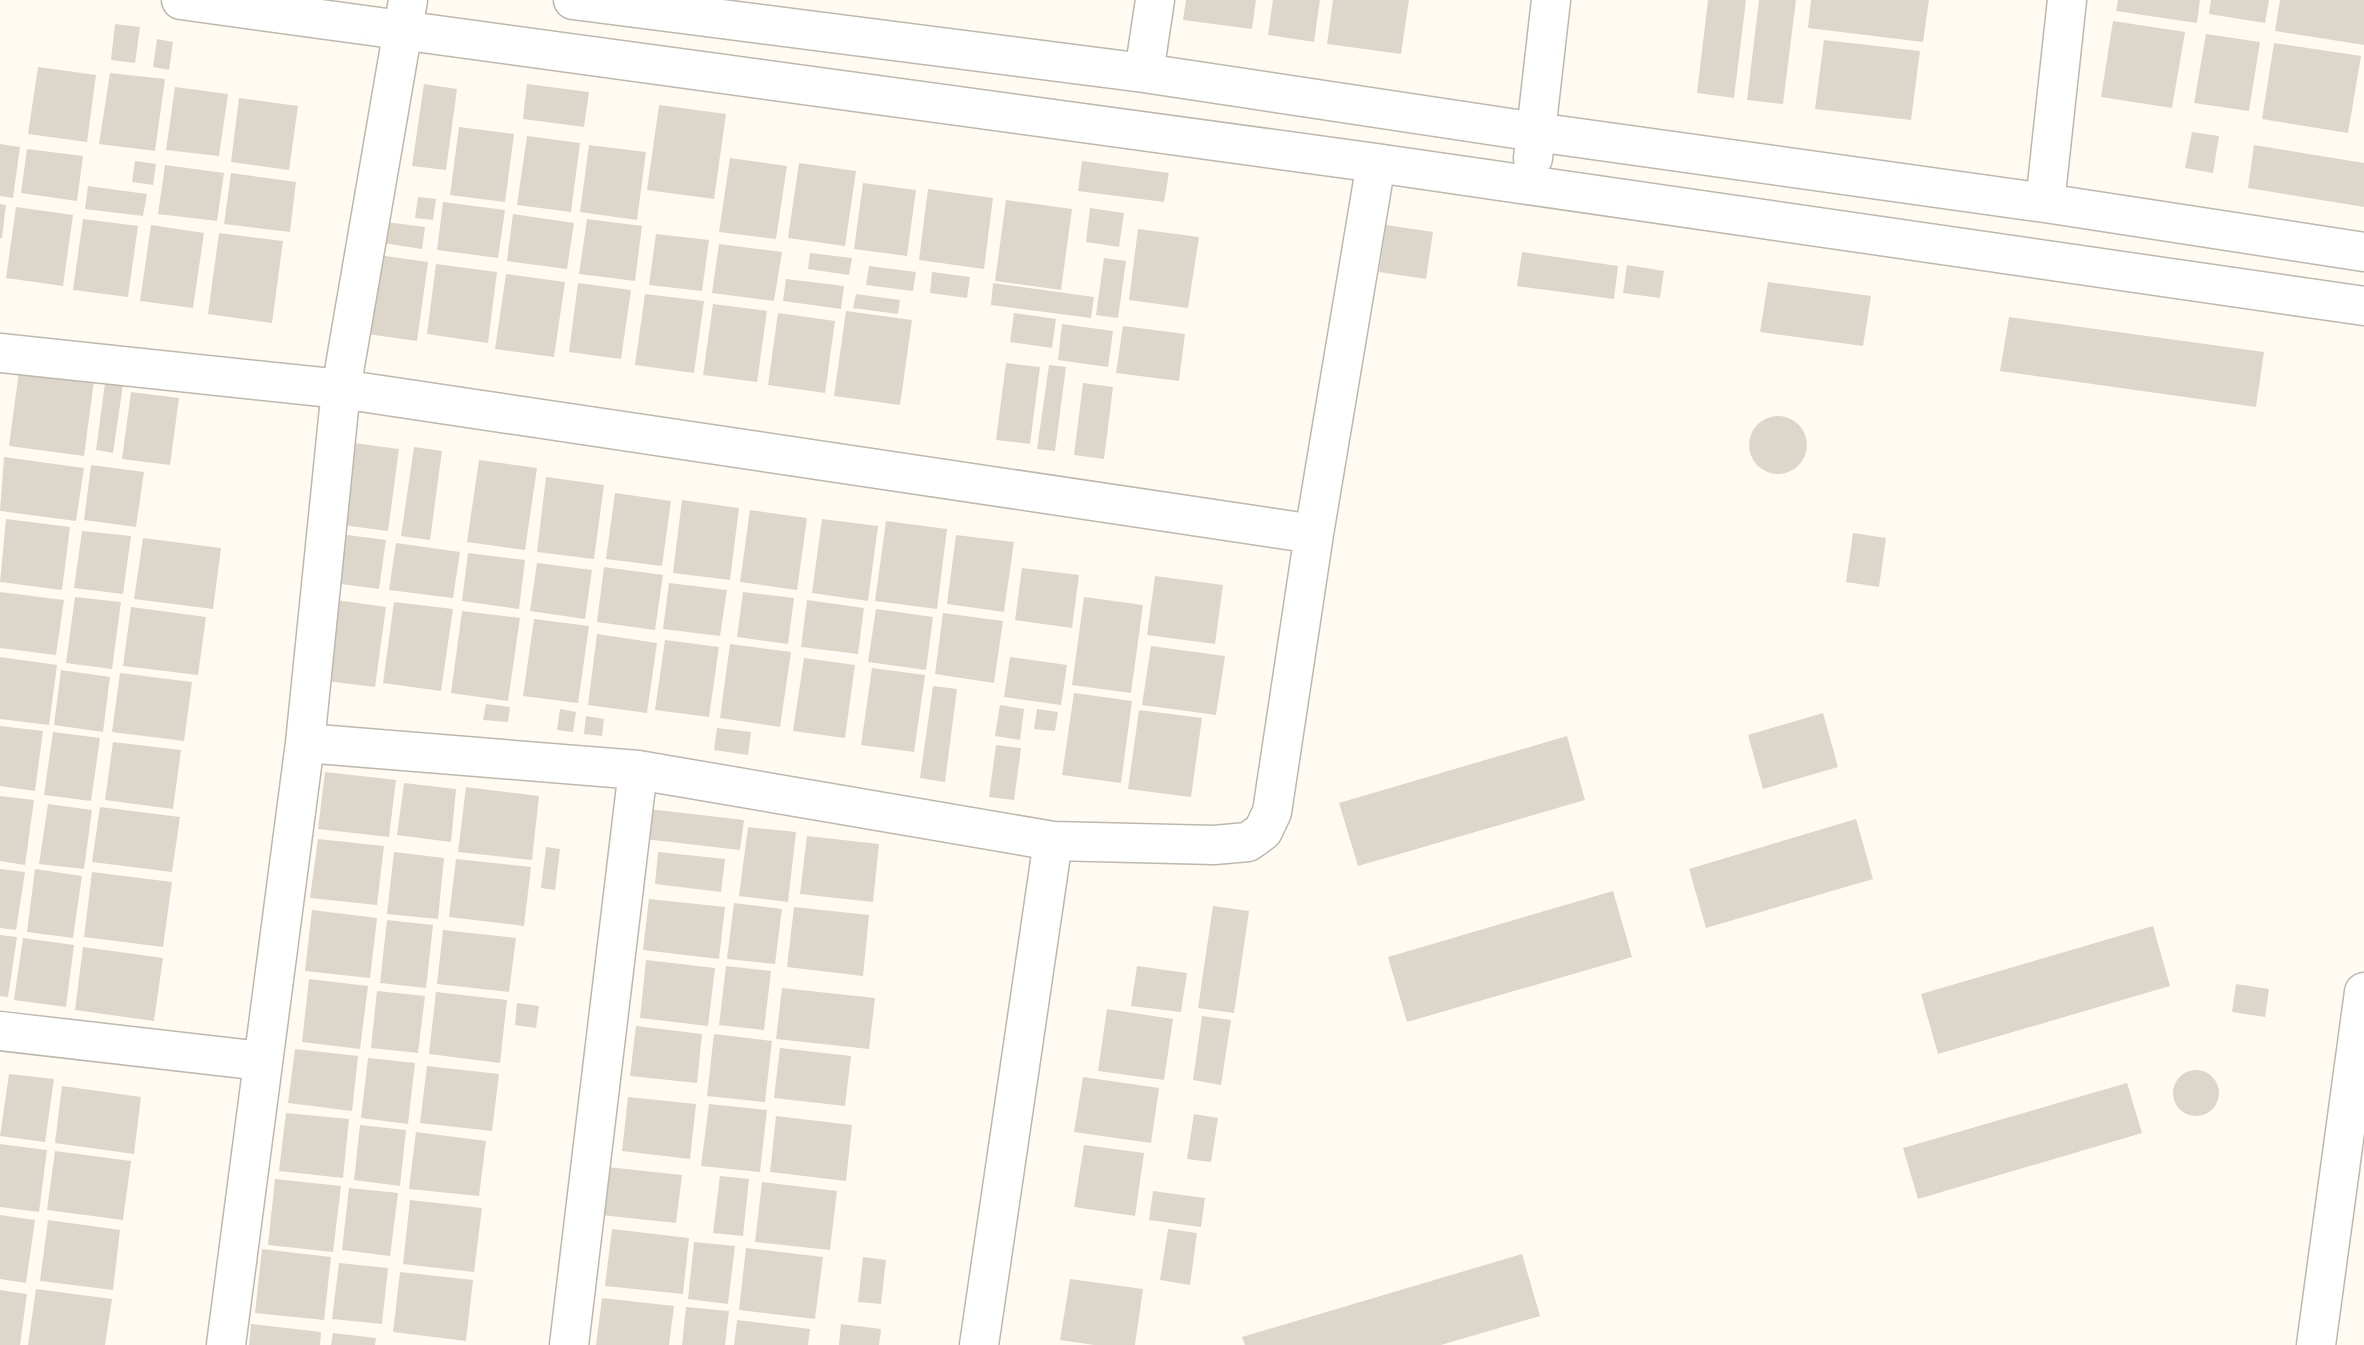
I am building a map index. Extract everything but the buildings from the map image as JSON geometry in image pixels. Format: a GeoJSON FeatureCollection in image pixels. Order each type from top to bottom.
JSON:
{"type":"FeatureCollection","features":[{"type":"Feature","properties":{"kind":"street"},"geometry":{"type":"LineString","coordinates":[[181,0],[405,16],[1376,163],[2364,306]]}},
{"type":"Feature","properties":{"kind":"street"},"geometry":{"type":"LineString","coordinates":[[573,0],[1144,73],[1536,132],[2045,203],[2364,252]]}},
{"type":"Feature","properties":{"kind":"street"},"geometry":{"type":"LineString","coordinates":[[1144,73],[1155,0]]}},
{"type":"Feature","properties":{"kind":"street"},"geometry":{"type":"LineString","coordinates":[[1531,185],[1551,0]]}},
{"type":"Feature","properties":{"kind":"street"},"geometry":{"type":"LineString","coordinates":[[2045,203],[2067,0]]}},
{"type":"Feature","properties":{"kind":"street"},"geometry":{"type":"LineString","coordinates":[[226,1345],[305,743],[341,389],[405,16]]}},
{"type":"Feature","properties":{"kind":"street"},"geometry":{"type":"LineString","coordinates":[[305,743],[638,771],[1053,841],[1214,845],[1248,842],[1263,831],[1272,812],[1314,534],[1376,163]]}},
{"type":"Feature","properties":{"kind":"street"},"geometry":{"type":"LineString","coordinates":[[0,359],[0,353],[341,389],[1314,534]]}},
{"type":"Feature","properties":{"kind":"street"},"geometry":{"type":"LineString","coordinates":[[569,1345],[638,771]]}},
{"type":"Feature","properties":{"kind":"street"},"geometry":{"type":"LineString","coordinates":[[979,1345],[1053,841]]}},
{"type":"Feature","properties":{"kind":"street"},"geometry":{"type":"LineString","coordinates":[[2316,1345],[2356,1113],[2364,992]]}},
{"type":"Feature","properties":{"kind":"street"},"geometry":{"type":"LineString","coordinates":[[0,1031],[262,1061]]}}]}
